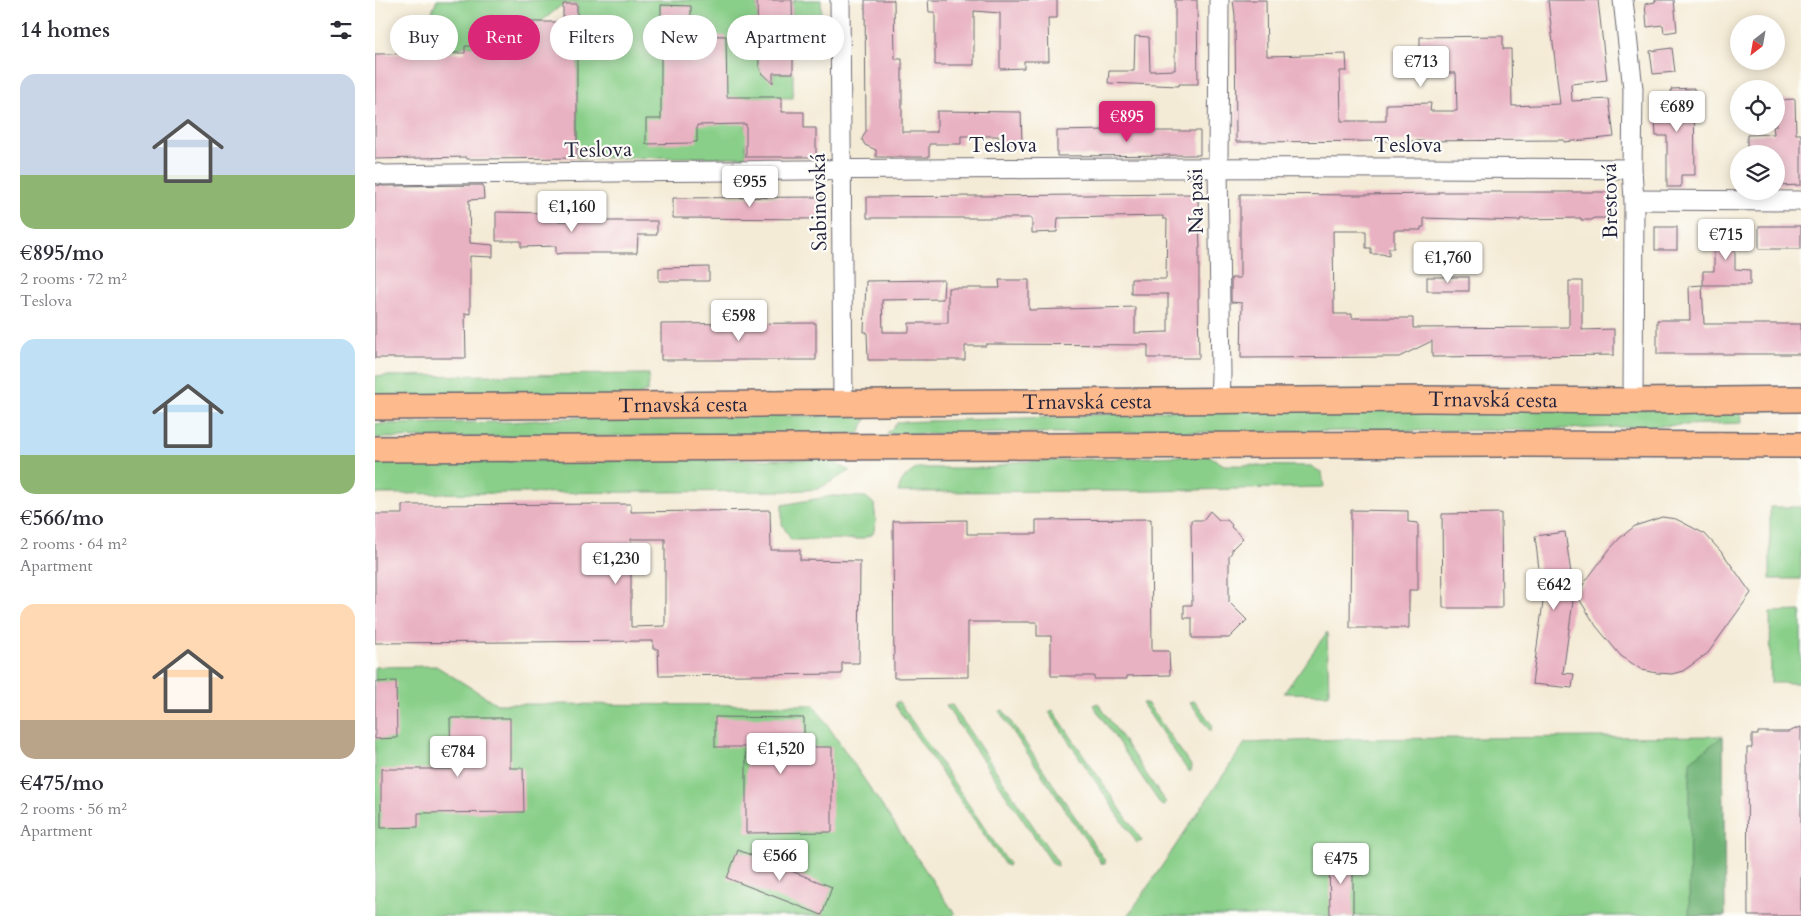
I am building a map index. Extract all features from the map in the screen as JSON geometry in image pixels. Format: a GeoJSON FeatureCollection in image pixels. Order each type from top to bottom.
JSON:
{"type":"FeatureCollection","features":[{"type":"Feature","properties":{"kind":"main road","name":"Trnavská cesta"},"geometry":{"type":"LineString","coordinates":[[375,407],[1424,399],[1633,401],[1801,399]]}},
{"type":"Feature","properties":{"kind":"main road","name":"Trnavská cesta"},"geometry":{"type":"LineString","coordinates":[[375,449],[1801,445]]}},
{"type":"Feature","properties":{"kind":"street","name":"Sabinovská"},"geometry":{"type":"LineString","coordinates":[[840,0],[843,403]]}},
{"type":"Feature","properties":{"kind":"street","name":"Na paši"},"geometry":{"type":"LineString","coordinates":[[1219,0],[1220,402]]}},
{"type":"Feature","properties":{"kind":"street","name":"Brestová"},"geometry":{"type":"LineString","coordinates":[[1623,0],[1633,89],[1631,169],[1633,200],[1633,401]]}},
{"type":"Feature","properties":{"kind":"street","name":"Teslova"},"geometry":{"type":"LineString","coordinates":[[375,173],[384,175],[841,169],[1218,167],[1631,169]]}},
{"type":"Feature","properties":{"kind":"street"},"geometry":{"type":"LineString","coordinates":[[1633,200],[1801,201]]}},
{"type":"Feature","properties":{"kind":"green space"},"geometry":{"type":"Polygon","coordinates":[[[437,0],[757,0],[757,15],[727,15],[727,60],[759,60],[761,70],[770,77],[773,77],[773,73],[793,73],[793,98],[746,97],[746,128],[766,128],[746,141],[746,157],[577,158],[577,60],[633,60],[633,15],[577,15],[577,4],[563,4],[541,22],[540,15],[468,15],[468,46],[458,49],[458,15],[431,15],[437,0]]]}},
{"type":"Feature","properties":{"kind":"green space"},"geometry":{"type":"Polygon","coordinates":[[[794,0],[821,0],[821,15],[792,15],[792,3],[794,0]]]}},
{"type":"Feature","properties":{"kind":"green space"},"geometry":{"type":"Polygon","coordinates":[[[649,374],[648,391],[634,397],[375,400],[375,376],[649,374]]]}},
{"type":"Feature","properties":{"kind":"green space"},"geometry":{"type":"Polygon","coordinates":[[[1741,409],[1742,423],[1533,430],[886,434],[898,422],[1054,417],[1181,410],[1741,409]]]}},
{"type":"Feature","properties":{"kind":"green space"},"geometry":{"type":"Polygon","coordinates":[[[869,413],[859,434],[375,438],[375,424],[511,422],[612,415],[826,416],[869,413]]]}},
{"type":"Feature","properties":{"kind":"green space"},"geometry":{"type":"Polygon","coordinates":[[[1208,455],[1224,465],[1311,466],[1322,473],[1324,487],[1152,491],[898,492],[905,478],[918,468],[992,468],[1013,462],[1208,455]]]}},
{"type":"Feature","properties":{"kind":"green space"},"geometry":{"type":"Polygon","coordinates":[[[827,459],[850,471],[818,489],[791,491],[375,494],[375,462],[827,459]]]}},
{"type":"Feature","properties":{"kind":"green space"},"geometry":{"type":"Polygon","coordinates":[[[832,496],[866,497],[874,504],[876,522],[873,534],[861,539],[791,540],[782,524],[782,505],[832,496]]]}},
{"type":"Feature","properties":{"kind":"green space"},"geometry":{"type":"Polygon","coordinates":[[[1770,507],[1801,507],[1801,579],[1770,579],[1770,507]]]}},
{"type":"Feature","properties":{"kind":"green space"},"geometry":{"type":"Polygon","coordinates":[[[1801,611],[1801,683],[1771,683],[1770,612],[1801,611]]]}},
{"type":"Feature","properties":{"kind":"green space"},"geometry":{"type":"Polygon","coordinates":[[[1327,632],[1329,694],[1284,693],[1327,632]]]}},
{"type":"Feature","properties":{"kind":"green space"},"geometry":{"type":"Polygon","coordinates":[[[436,666],[497,704],[814,705],[955,914],[953,916],[375,916],[375,667],[436,666]]]}},
{"type":"Feature","properties":{"kind":"green space"},"geometry":{"type":"Polygon","coordinates":[[[1195,701],[1212,725],[1211,732],[1190,702],[1195,701]]]}},
{"type":"Feature","properties":{"kind":"green space"},"geometry":{"type":"Polygon","coordinates":[[[896,702],[899,702],[1009,864],[1008,866],[1005,865],[895,705],[896,702]]]}},
{"type":"Feature","properties":{"kind":"green space"},"geometry":{"type":"Polygon","coordinates":[[[1098,703],[1166,803],[1165,806],[1161,805],[1093,705],[1098,703]]]}},
{"type":"Feature","properties":{"kind":"green space"},"geometry":{"type":"Polygon","coordinates":[[[1142,703],[1147,703],[1192,767],[1191,771],[1188,771],[1142,703]]]}},
{"type":"Feature","properties":{"kind":"green space"},"geometry":{"type":"Polygon","coordinates":[[[952,705],[1058,863],[1057,866],[1053,864],[946,706],[952,705]]]}},
{"type":"Feature","properties":{"kind":"green space"},"geometry":{"type":"Polygon","coordinates":[[[1003,710],[1105,861],[1105,864],[1102,864],[999,711],[1003,710]]]}},
{"type":"Feature","properties":{"kind":"green space"},"geometry":{"type":"Polygon","coordinates":[[[1053,710],[1142,841],[1137,843],[1049,712],[1053,710]]]}},
{"type":"Feature","properties":{"kind":"green space"},"geometry":{"type":"Polygon","coordinates":[[[1723,736],[1725,916],[1128,916],[1245,743],[1343,739],[1723,736]]]}},
{"type":"Feature","properties":{"kind":"green space"},"geometry":{"type":"Polygon","coordinates":[[[1723,736],[1725,916],[1689,916],[1690,761],[1723,736]]]}},
{"type":"Feature","properties":{"kind":"building"},"geometry":{"type":"Polygon","coordinates":[[[757,0],[792,0],[792,15],[757,15],[757,0]]]}},
{"type":"Feature","properties":{"kind":"building"},"geometry":{"type":"Polygon","coordinates":[[[865,0],[894,0],[895,59],[902,59],[902,132],[937,132],[937,111],[1021,112],[1022,144],[998,144],[998,136],[961,136],[961,144],[929,144],[929,157],[876,157],[876,150],[865,145],[862,139],[866,131],[865,0]]]}},
{"type":"Feature","properties":{"kind":"building"},"geometry":{"type":"Polygon","coordinates":[[[928,0],[1057,0],[1057,18],[1048,18],[1049,61],[1024,61],[1024,68],[1000,69],[1000,13],[974,11],[974,65],[935,65],[935,12],[929,12],[928,0]]]}},
{"type":"Feature","properties":{"kind":"building"},"geometry":{"type":"Polygon","coordinates":[[[1175,0],[1197,0],[1198,84],[1179,84],[1179,86],[1108,83],[1109,71],[1134,71],[1135,36],[1149,37],[1150,71],[1175,70],[1175,0]]]}},
{"type":"Feature","properties":{"kind":"building"},"geometry":{"type":"Polygon","coordinates":[[[1233,0],[1266,0],[1267,56],[1346,54],[1347,71],[1340,71],[1341,121],[1386,121],[1386,104],[1431,103],[1430,111],[1457,111],[1456,73],[1420,73],[1420,37],[1503,36],[1503,49],[1511,49],[1512,106],[1560,104],[1548,0],[1598,0],[1607,80],[1571,84],[1572,101],[1609,99],[1614,137],[1564,142],[1564,140],[1236,142],[1235,15],[1233,0]]]}},
{"type":"Feature","properties":{"kind":"building"},"geometry":{"type":"Polygon","coordinates":[[[1655,0],[1674,0],[1677,31],[1664,33],[1663,25],[1647,27],[1645,4],[1655,2],[1655,0]]]}},
{"type":"Feature","properties":{"kind":"building"},"geometry":{"type":"Polygon","coordinates":[[[563,4],[577,4],[577,15],[563,15],[563,4]]]}},
{"type":"Feature","properties":{"kind":"building"},"geometry":{"type":"Polygon","coordinates":[[[661,5],[691,6],[691,15],[661,15],[661,5]]]}},
{"type":"Feature","properties":{"kind":"building"},"geometry":{"type":"Polygon","coordinates":[[[540,22],[550,22],[550,60],[577,60],[577,158],[467,159],[466,157],[375,159],[375,54],[390,54],[390,60],[458,60],[458,53],[465,53],[465,46],[468,46],[468,60],[540,60],[540,22]]]}},
{"type":"Feature","properties":{"kind":"building"},"geometry":{"type":"Polygon","coordinates":[[[717,36],[726,36],[727,97],[782,97],[782,112],[804,112],[804,128],[816,128],[816,157],[746,157],[746,124],[697,125],[697,142],[646,144],[646,119],[661,119],[661,60],[717,60],[717,36]]]}},
{"type":"Feature","properties":{"kind":"building"},"geometry":{"type":"Polygon","coordinates":[[[1672,48],[1675,72],[1653,74],[1650,51],[1672,48]]]}},
{"type":"Feature","properties":{"kind":"building"},"geometry":{"type":"Polygon","coordinates":[[[759,60],[793,60],[793,73],[773,73],[773,83],[761,72],[759,60]]]}},
{"type":"Feature","properties":{"kind":"building"},"geometry":{"type":"Polygon","coordinates":[[[1694,88],[1695,175],[1681,175],[1681,187],[1667,187],[1667,136],[1656,136],[1654,98],[1672,97],[1671,89],[1694,88]]]}},
{"type":"Feature","properties":{"kind":"building"},"geometry":{"type":"Polygon","coordinates":[[[1795,99],[1796,134],[1801,134],[1801,185],[1785,186],[1785,145],[1747,145],[1747,135],[1785,135],[1785,100],[1795,99]]]}},
{"type":"Feature","properties":{"kind":"building"},"geometry":{"type":"Polygon","coordinates":[[[1108,126],[1124,126],[1128,131],[1200,131],[1200,155],[1057,156],[1057,131],[1108,130],[1108,126]]]}},
{"type":"Feature","properties":{"kind":"building"},"geometry":{"type":"Polygon","coordinates":[[[375,185],[483,185],[484,199],[469,200],[470,243],[493,245],[493,257],[470,256],[470,314],[465,313],[466,358],[375,358],[375,185]]]}},
{"type":"Feature","properties":{"kind":"building"},"geometry":{"type":"Polygon","coordinates":[[[1438,192],[1613,192],[1613,218],[1594,218],[1592,220],[1581,220],[1581,218],[1520,219],[1520,221],[1424,218],[1424,227],[1421,227],[1421,230],[1394,230],[1394,248],[1389,248],[1389,256],[1371,254],[1371,248],[1366,248],[1366,231],[1333,231],[1334,314],[1352,314],[1352,318],[1413,318],[1413,328],[1569,327],[1569,281],[1582,281],[1582,330],[1614,329],[1614,355],[1432,357],[1432,341],[1399,357],[1241,358],[1242,303],[1231,302],[1231,278],[1240,278],[1240,194],[1360,195],[1438,194],[1438,192]]]}},
{"type":"Feature","properties":{"kind":"building"},"geometry":{"type":"Polygon","coordinates":[[[1190,194],[1191,198],[1198,198],[1200,248],[1198,298],[1199,358],[1148,358],[1148,345],[986,344],[986,346],[965,346],[965,360],[868,360],[867,332],[864,332],[866,281],[944,280],[943,299],[882,300],[883,332],[909,332],[909,323],[948,323],[948,288],[1000,288],[999,280],[1029,280],[1029,310],[1135,307],[1135,333],[1168,332],[1168,294],[1131,294],[1131,279],[1166,279],[1167,219],[1163,219],[1163,216],[1058,218],[1057,232],[1032,233],[1032,218],[867,218],[867,197],[1190,194]]]}},
{"type":"Feature","properties":{"kind":"building"},"geometry":{"type":"Polygon","coordinates":[[[825,197],[825,218],[673,218],[673,198],[825,197]]]}},
{"type":"Feature","properties":{"kind":"building"},"geometry":{"type":"Polygon","coordinates":[[[496,212],[548,213],[548,216],[556,216],[556,221],[657,221],[657,235],[638,235],[637,253],[556,254],[556,246],[521,247],[521,241],[496,241],[496,212]]]}},
{"type":"Feature","properties":{"kind":"building"},"geometry":{"type":"Polygon","coordinates":[[[1714,226],[1735,226],[1735,269],[1750,270],[1750,285],[1703,285],[1703,271],[1714,271],[1714,226]]]}},
{"type":"Feature","properties":{"kind":"building"},"geometry":{"type":"Polygon","coordinates":[[[1759,226],[1801,226],[1801,249],[1759,249],[1759,226]]]}},
{"type":"Feature","properties":{"kind":"building"},"geometry":{"type":"Polygon","coordinates":[[[1655,227],[1677,227],[1677,250],[1655,250],[1655,227]]]}},
{"type":"Feature","properties":{"kind":"building"},"geometry":{"type":"Polygon","coordinates":[[[709,267],[709,281],[659,281],[659,268],[709,267]]]}},
{"type":"Feature","properties":{"kind":"building"},"geometry":{"type":"Polygon","coordinates":[[[1427,277],[1469,277],[1469,291],[1427,291],[1427,277]]]}},
{"type":"Feature","properties":{"kind":"building"},"geometry":{"type":"Polygon","coordinates":[[[1702,285],[1704,324],[1801,324],[1801,354],[1657,354],[1657,320],[1690,320],[1689,286],[1702,285]]]}},
{"type":"Feature","properties":{"kind":"building"},"geometry":{"type":"Polygon","coordinates":[[[816,323],[816,360],[661,360],[661,324],[816,323]]]}},
{"type":"Feature","properties":{"kind":"building"},"geometry":{"type":"Polygon","coordinates":[[[631,504],[631,512],[770,510],[771,550],[800,550],[800,560],[860,561],[859,663],[842,663],[842,674],[659,676],[658,649],[653,649],[653,641],[375,643],[375,514],[402,514],[402,505],[631,504]],[[631,539],[631,627],[665,626],[665,539],[631,539]]]}},
{"type":"Feature","properties":{"kind":"building"},"geometry":{"type":"Polygon","coordinates":[[[1351,510],[1408,511],[1408,522],[1418,523],[1418,590],[1409,590],[1409,628],[1350,628],[1351,510]]]}},
{"type":"Feature","properties":{"kind":"building"},"geometry":{"type":"Polygon","coordinates":[[[1210,511],[1219,520],[1227,520],[1232,525],[1231,527],[1243,538],[1232,549],[1229,556],[1229,602],[1247,620],[1229,638],[1192,638],[1192,618],[1184,618],[1184,605],[1192,605],[1191,520],[1203,520],[1210,511]]]}},
{"type":"Feature","properties":{"kind":"building"},"geometry":{"type":"Polygon","coordinates":[[[1501,513],[1502,608],[1443,608],[1442,514],[1501,513]]]}},
{"type":"Feature","properties":{"kind":"building"},"geometry":{"type":"Polygon","coordinates":[[[1662,517],[1676,519],[1705,534],[1724,555],[1751,593],[1708,653],[1683,671],[1672,674],[1642,670],[1621,656],[1596,626],[1576,594],[1621,537],[1635,526],[1662,517]]]}},
{"type":"Feature","properties":{"kind":"building"},"geometry":{"type":"Polygon","coordinates":[[[1151,519],[1152,651],[1169,651],[1170,675],[1127,676],[1127,679],[1094,679],[1094,676],[1051,676],[1051,636],[1037,636],[1037,622],[968,622],[968,677],[894,678],[893,521],[967,520],[967,534],[1036,534],[1036,520],[1151,519]]]}},
{"type":"Feature","properties":{"kind":"building"},"geometry":{"type":"Polygon","coordinates":[[[1565,532],[1574,594],[1563,673],[1574,674],[1572,688],[1532,684],[1543,602],[1535,536],[1565,532]]]}},
{"type":"Feature","properties":{"kind":"building"},"geometry":{"type":"Polygon","coordinates":[[[396,681],[397,738],[375,739],[375,682],[396,681]]]}},
{"type":"Feature","properties":{"kind":"building"},"geometry":{"type":"Polygon","coordinates":[[[715,717],[804,718],[804,747],[832,747],[832,832],[746,833],[746,747],[715,747],[715,717]]]}},
{"type":"Feature","properties":{"kind":"building"},"geometry":{"type":"Polygon","coordinates":[[[450,718],[510,718],[510,768],[523,768],[524,812],[418,813],[418,827],[381,828],[381,769],[451,769],[450,718]]]}},
{"type":"Feature","properties":{"kind":"building"},"geometry":{"type":"Polygon","coordinates":[[[1801,727],[1801,916],[1748,916],[1747,748],[1752,748],[1752,735],[1758,735],[1758,732],[1788,732],[1801,727]]]}},
{"type":"Feature","properties":{"kind":"building"},"geometry":{"type":"Polygon","coordinates":[[[738,850],[832,887],[822,915],[727,878],[738,850]]]}},
{"type":"Feature","properties":{"kind":"building"},"geometry":{"type":"Polygon","coordinates":[[[1329,854],[1353,855],[1353,916],[1330,916],[1329,854]]]}}]}
